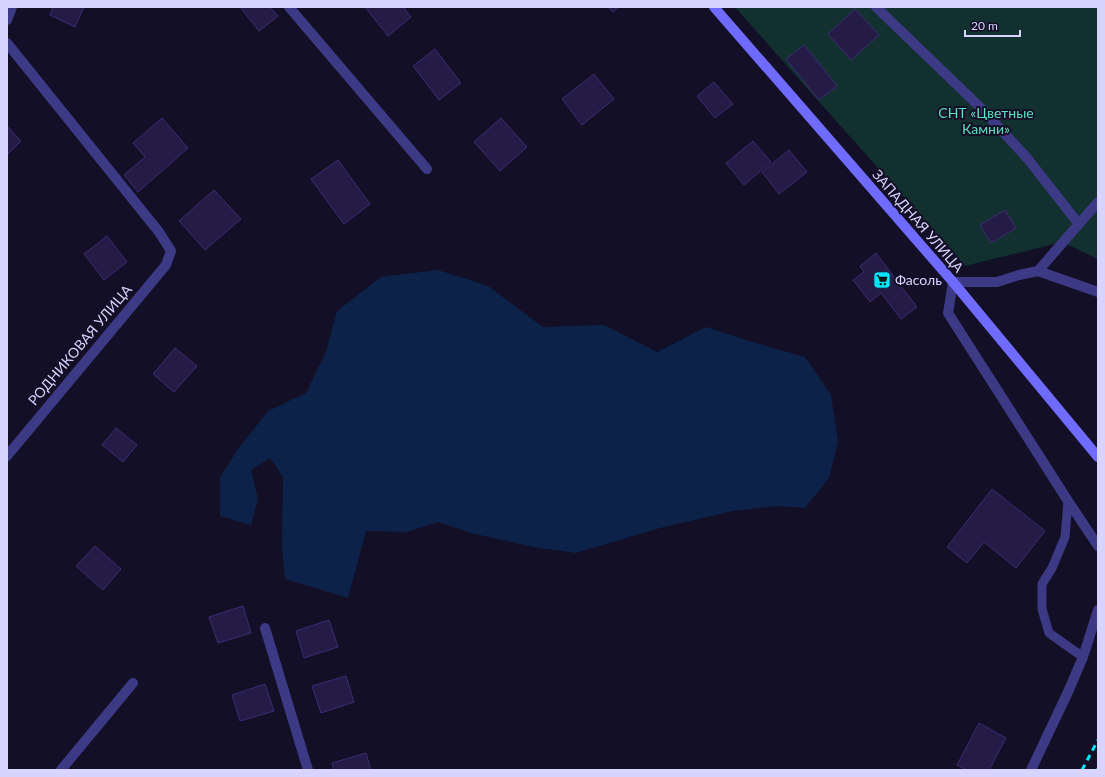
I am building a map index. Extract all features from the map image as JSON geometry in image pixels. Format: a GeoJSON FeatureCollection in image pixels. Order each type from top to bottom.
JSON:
{"type":"FeatureCollection","features":[{"type":"Feature","properties":{"kind":"main road","name":"ЗАПАДНАЯ УЛИЦА"},"geometry":{"type":"LineString","coordinates":[[714,7],[953,282],[1098,457]]}},
{"type":"Feature","properties":{"kind":"street"},"geometry":{"type":"LineString","coordinates":[[7,20],[12,7]]}},
{"type":"Feature","properties":{"kind":"street"},"geometry":{"type":"LineString","coordinates":[[289,7],[427,169]]}},
{"type":"Feature","properties":{"kind":"street"},"geometry":{"type":"LineString","coordinates":[[876,7],[982,109],[1027,158],[1078,223]]}},
{"type":"Feature","properties":{"kind":"street","name":"РОДНИКОВАЯ УЛИЦА"},"geometry":{"type":"LineString","coordinates":[[7,44],[158,232],[171,251],[166,265],[7,456]]}},
{"type":"Feature","properties":{"kind":"street"},"geometry":{"type":"LineString","coordinates":[[1038,271],[1078,223],[1098,202]]}},
{"type":"Feature","properties":{"kind":"street"},"geometry":{"type":"LineString","coordinates":[[1098,292],[1038,271],[1018,275],[997,282],[953,282],[948,313],[1098,546]]}},
{"type":"Feature","properties":{"kind":"street"},"geometry":{"type":"LineString","coordinates":[[1030,770],[1068,692],[1083,657],[1098,610]]}},
{"type":"Feature","properties":{"kind":"street"},"geometry":{"type":"LineString","coordinates":[[265,628],[308,770]]}},
{"type":"Feature","properties":{"kind":"street"},"geometry":{"type":"LineString","coordinates":[[61,770],[133,683]]}},
{"type":"Feature","properties":{"kind":"lane"},"geometry":{"type":"LineString","coordinates":[[1068,501],[1065,537],[1052,568],[1042,584],[1042,609],[1049,633],[1083,657]]}},
{"type":"Feature","properties":{"kind":"green space","name":"СНТ «Цветные Камни»"},"geometry":{"type":"Polygon","coordinates":[[[735,7],[1098,7],[1098,259],[1062,242],[965,266],[735,7]]]}},
{"type":"Feature","properties":{"kind":"water"},"geometry":{"type":"Polygon","coordinates":[[[438,270],[488,286],[543,327],[604,325],[657,352],[706,327],[805,357],[831,395],[838,442],[829,478],[805,508],[778,506],[733,511],[660,528],[576,553],[534,547],[471,533],[438,522],[407,532],[366,531],[348,598],[285,579],[282,548],[283,477],[270,458],[251,470],[258,499],[251,525],[220,516],[220,477],[238,449],[268,411],[306,393],[326,352],[337,311],[381,277],[438,270]]]}},
{"type":"Feature","properties":{"kind":"building"},"geometry":{"type":"Polygon","coordinates":[[[53,7],[84,7],[75,27],[50,15],[53,7]]]}},
{"type":"Feature","properties":{"kind":"building"},"geometry":{"type":"Polygon","coordinates":[[[240,7],[270,7],[278,16],[259,31],[240,7]]]}},
{"type":"Feature","properties":{"kind":"building"},"geometry":{"type":"Polygon","coordinates":[[[365,7],[403,7],[411,17],[388,36],[365,7]]]}},
{"type":"Feature","properties":{"kind":"building"},"geometry":{"type":"Polygon","coordinates":[[[608,7],[619,7],[613,12],[608,7]]]}},
{"type":"Feature","properties":{"kind":"building"},"geometry":{"type":"Polygon","coordinates":[[[855,9],[879,35],[851,60],[828,34],[855,9]]]}},
{"type":"Feature","properties":{"kind":"building"},"geometry":{"type":"Polygon","coordinates":[[[804,45],[837,86],[819,100],[786,59],[804,45]]]}},
{"type":"Feature","properties":{"kind":"building"},"geometry":{"type":"Polygon","coordinates":[[[435,49],[461,83],[439,100],[413,66],[435,49]]]}},
{"type":"Feature","properties":{"kind":"building"},"geometry":{"type":"Polygon","coordinates":[[[594,74],[614,99],[582,125],[562,99],[594,74]]]}},
{"type":"Feature","properties":{"kind":"building"},"geometry":{"type":"Polygon","coordinates":[[[714,82],[733,104],[715,118],[697,96],[714,82]]]}},
{"type":"Feature","properties":{"kind":"building"},"geometry":{"type":"Polygon","coordinates":[[[162,118],[188,148],[138,192],[124,175],[145,157],[133,143],[162,118]]]}},
{"type":"Feature","properties":{"kind":"building"},"geometry":{"type":"Polygon","coordinates":[[[501,118],[527,147],[500,171],[474,142],[501,118]]]}},
{"type":"Feature","properties":{"kind":"building"},"geometry":{"type":"Polygon","coordinates":[[[7,126],[21,141],[7,155],[7,126]]]}},
{"type":"Feature","properties":{"kind":"building"},"geometry":{"type":"Polygon","coordinates":[[[753,141],[771,162],[744,185],[726,163],[753,141]]]}},
{"type":"Feature","properties":{"kind":"building"},"geometry":{"type":"Polygon","coordinates":[[[789,150],[807,172],[779,194],[762,172],[789,150]]]}},
{"type":"Feature","properties":{"kind":"building"},"geometry":{"type":"Polygon","coordinates":[[[338,160],[370,204],[344,224],[311,179],[338,160]]]}},
{"type":"Feature","properties":{"kind":"building"},"geometry":{"type":"Polygon","coordinates":[[[214,190],[241,219],[205,250],[179,221],[214,190]]]}},
{"type":"Feature","properties":{"kind":"building"},"geometry":{"type":"Polygon","coordinates":[[[1005,210],[1016,228],[991,243],[980,225],[1005,210]]]}},
{"type":"Feature","properties":{"kind":"building"},"geometry":{"type":"Polygon","coordinates":[[[107,236],[127,262],[104,280],[84,254],[107,236]]]}},
{"type":"Feature","properties":{"kind":"building"},"geometry":{"type":"Polygon","coordinates":[[[876,253],[917,307],[901,319],[881,293],[870,302],[853,280],[864,272],[860,266],[876,253]]]}},
{"type":"Feature","properties":{"kind":"building"},"geometry":{"type":"Polygon","coordinates":[[[175,348],[197,366],[174,392],[153,374],[175,348]]]}},
{"type":"Feature","properties":{"kind":"building"},"geometry":{"type":"Polygon","coordinates":[[[116,428],[137,445],[123,462],[102,445],[116,428]]]}},
{"type":"Feature","properties":{"kind":"building"},"geometry":{"type":"Polygon","coordinates":[[[992,489],[1045,531],[1016,568],[984,542],[967,563],[947,547],[992,489]]]}},
{"type":"Feature","properties":{"kind":"building"},"geometry":{"type":"Polygon","coordinates":[[[95,546],[121,569],[103,590],[76,566],[95,546]]]}},
{"type":"Feature","properties":{"kind":"building"},"geometry":{"type":"Polygon","coordinates":[[[243,606],[251,633],[218,643],[209,617],[243,606]]]}},
{"type":"Feature","properties":{"kind":"building"},"geometry":{"type":"Polygon","coordinates":[[[329,620],[338,647],[304,658],[296,631],[329,620]]]}},
{"type":"Feature","properties":{"kind":"building"},"geometry":{"type":"Polygon","coordinates":[[[346,676],[354,702],[321,713],[312,686],[346,676]]]}},
{"type":"Feature","properties":{"kind":"building"},"geometry":{"type":"Polygon","coordinates":[[[265,684],[274,711],[240,721],[232,695],[265,684]]]}},
{"type":"Feature","properties":{"kind":"building"},"geometry":{"type":"Polygon","coordinates":[[[979,723],[1006,738],[989,770],[966,770],[957,765],[979,723]]]}},
{"type":"Feature","properties":{"kind":"building"},"geometry":{"type":"Polygon","coordinates":[[[366,753],[371,770],[334,770],[332,763],[366,753]]]}},
{"type":"Feature","properties":{"kind":"railway"},"geometry":{"type":"LineString","coordinates":[[1082,770],[1098,740]]}},
{"type":"Feature","properties":{"kind":"place","name":"Фасоль"},"geometry":{"type":"Point","coordinates":[882,280]}}]}
